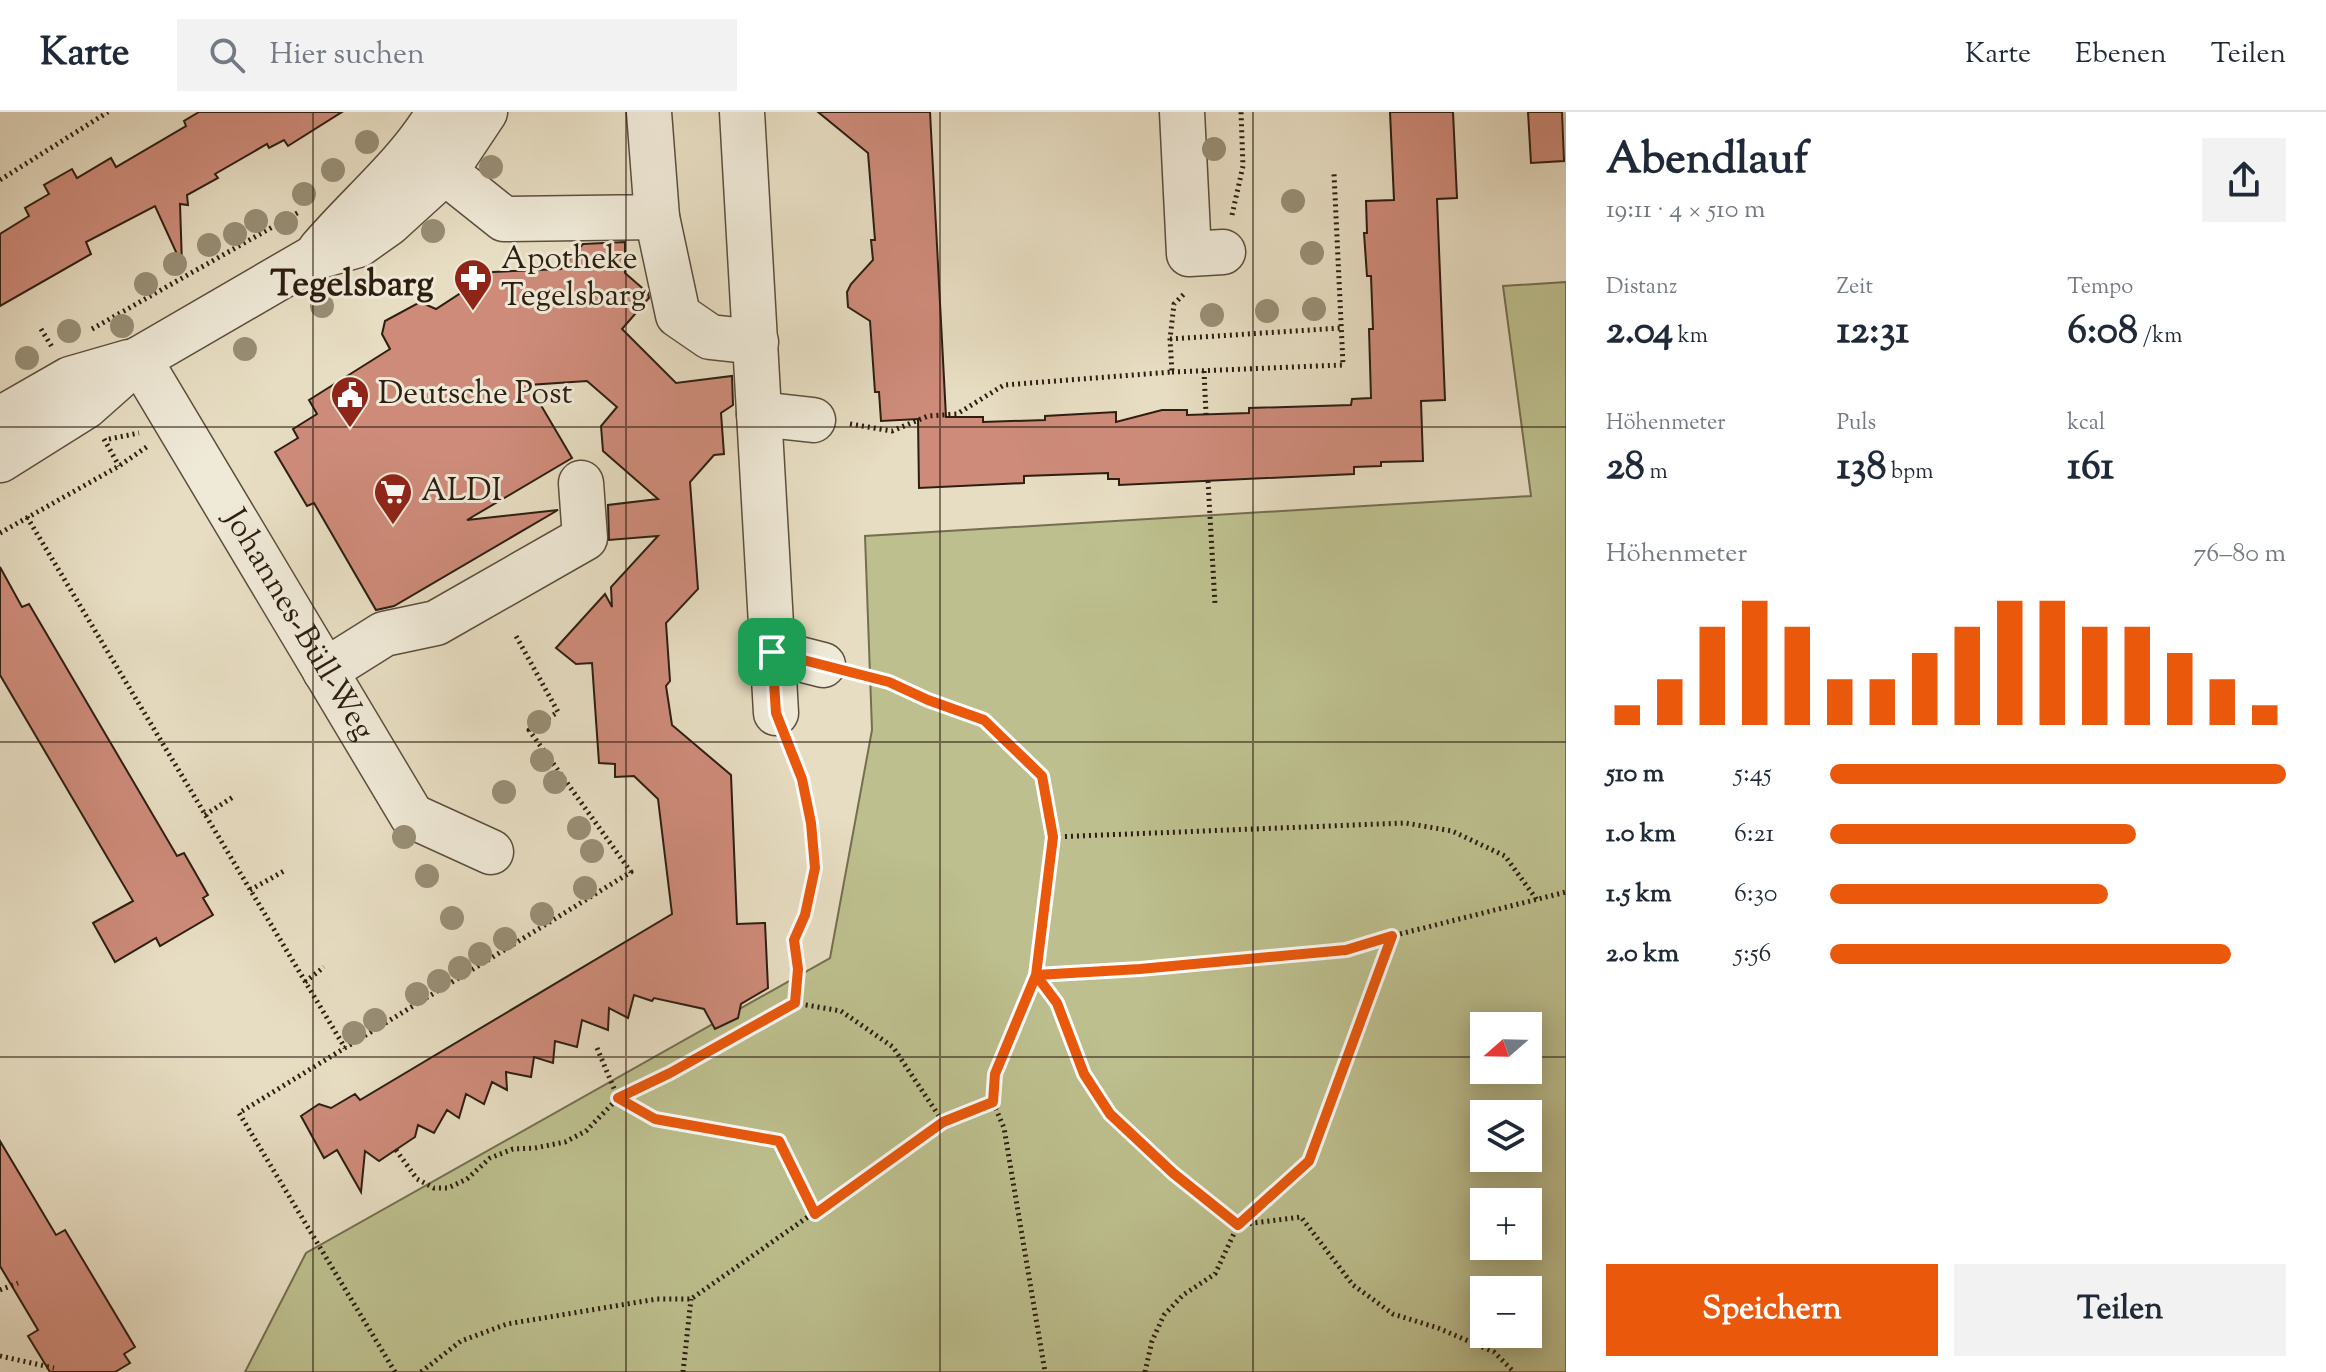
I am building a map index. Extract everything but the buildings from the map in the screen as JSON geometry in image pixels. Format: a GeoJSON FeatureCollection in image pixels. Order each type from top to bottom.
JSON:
{"type":"FeatureCollection","features":[{"type":"Feature","properties":{"kind":"street"},"geometry":{"type":"LineString","coordinates":[[313,258],[345,221],[389,179],[439,112]]}},
{"type":"Feature","properties":{"kind":"street"},"geometry":{"type":"LineString","coordinates":[[0,460],[86,406],[139,359],[313,258],[358,245],[389,223],[445,172],[485,112]]}},
{"type":"Feature","properties":{"kind":"street"},"geometry":{"type":"LineString","coordinates":[[649,112],[657,217],[678,315],[710,337],[756,342]]}},
{"type":"Feature","properties":{"kind":"street"},"geometry":{"type":"LineString","coordinates":[[742,112],[776,713]]}},
{"type":"Feature","properties":{"kind":"street"},"geometry":{"type":"LineString","coordinates":[[1182,112],[1189,254],[1223,252]]}},
{"type":"Feature","properties":{"kind":"street"},"geometry":{"type":"LineString","coordinates":[[445,172],[504,219],[657,217]]}},
{"type":"Feature","properties":{"kind":"street"},"geometry":{"type":"LineString","coordinates":[[0,419],[70,379],[139,359]]}},
{"type":"Feature","properties":{"kind":"street","name":"Johannes-Büll-Weg"},"geometry":{"type":"LineString","coordinates":[[139,359],[412,816],[491,852]]}},
{"type":"Feature","properties":{"kind":"street"},"geometry":{"type":"LineString","coordinates":[[759,414],[813,420]]}},
{"type":"Feature","properties":{"kind":"street"},"geometry":{"type":"LineString","coordinates":[[325,671],[384,634],[436,623],[585,538],[581,483]]}},
{"type":"Feature","properties":{"kind":"street"},"geometry":{"type":"LineString","coordinates":[[772,652],[823,665]]}},
{"type":"Feature","properties":{"kind":"path"},"geometry":{"type":"LineString","coordinates":[[0,180],[108,112]]}},
{"type":"Feature","properties":{"kind":"path"},"geometry":{"type":"LineString","coordinates":[[813,420],[892,431],[928,416],[957,414],[1004,385],[1172,372],[1343,365],[1334,174]]}},
{"type":"Feature","properties":{"kind":"path"},"geometry":{"type":"LineString","coordinates":[[86,332],[311,203]]}},
{"type":"Feature","properties":{"kind":"path"},"geometry":{"type":"LineString","coordinates":[[1172,372],[1170,339],[1174,304]]}},
{"type":"Feature","properties":{"kind":"path"},"geometry":{"type":"LineString","coordinates":[[1170,339],[1341,328]]}},
{"type":"Feature","properties":{"kind":"path"},"geometry":{"type":"LineString","coordinates":[[54,351],[64,345]]}},
{"type":"Feature","properties":{"kind":"path"},"geometry":{"type":"LineString","coordinates":[[1204,371],[1206,414]]}},
{"type":"Feature","properties":{"kind":"path"},"geometry":{"type":"LineString","coordinates":[[0,533],[119,466],[179,425]]}},
{"type":"Feature","properties":{"kind":"path"},"geometry":{"type":"LineString","coordinates":[[1208,481],[1215,604]]}},
{"type":"Feature","properties":{"kind":"path"},"geometry":{"type":"LineString","coordinates":[[27,517],[345,1048]]}},
{"type":"Feature","properties":{"kind":"path"},"geometry":{"type":"LineString","coordinates":[[395,1372],[239,1113],[631,872],[529,730],[558,712],[516,636]]}},
{"type":"Feature","properties":{"kind":"path"},"geometry":{"type":"LineString","coordinates":[[823,665],[889,682],[984,720],[1042,776],[1053,837],[1036,975],[995,1074],[993,1102],[1004,1128],[1045,1372]]}},
{"type":"Feature","properties":{"kind":"path"},"geometry":{"type":"LineString","coordinates":[[776,713],[802,779],[811,823],[815,868],[805,915],[794,940],[798,969],[795,1003]]}},
{"type":"Feature","properties":{"kind":"path"},"geometry":{"type":"LineString","coordinates":[[205,815],[233,797]]}},
{"type":"Feature","properties":{"kind":"path"},"geometry":{"type":"LineString","coordinates":[[1053,837],[1405,823],[1452,831],[1505,856],[1537,900]]}},
{"type":"Feature","properties":{"kind":"path"},"geometry":{"type":"LineString","coordinates":[[250,890],[284,871]]}},
{"type":"Feature","properties":{"kind":"path"},"geometry":{"type":"LineString","coordinates":[[1036,975],[1346,950],[1566,892]]}},
{"type":"Feature","properties":{"kind":"path"},"geometry":{"type":"LineString","coordinates":[[1145,1372],[1152,1341],[1164,1315],[1183,1295],[1215,1274],[1238,1225],[1309,1161],[1392,936]]}},
{"type":"Feature","properties":{"kind":"path"},"geometry":{"type":"LineString","coordinates":[[305,982],[324,967]]}},
{"type":"Feature","properties":{"kind":"path"},"geometry":{"type":"LineString","coordinates":[[1036,975],[1057,1003],[1084,1074],[1110,1114],[1173,1173],[1238,1225],[1301,1217],[1353,1285],[1383,1307],[1393,1314],[1438,1328],[1494,1352],[1514,1372]]}},
{"type":"Feature","properties":{"kind":"path"},"geometry":{"type":"LineString","coordinates":[[396,1150],[417,1179],[434,1188],[448,1188],[467,1179],[490,1158],[513,1149],[565,1142],[586,1131],[618,1098],[670,1073],[795,1003],[841,1011],[893,1047],[943,1122]]}},
{"type":"Feature","properties":{"kind":"path"},"geometry":{"type":"LineString","coordinates":[[597,1048],[618,1098],[655,1119],[779,1141],[815,1214]]}},
{"type":"Feature","properties":{"kind":"path"},"geometry":{"type":"LineString","coordinates":[[421,1372],[461,1341],[507,1324],[657,1299],[691,1299],[943,1122],[993,1102]]}},
{"type":"Feature","properties":{"kind":"path"},"geometry":{"type":"LineString","coordinates":[[0,1290],[18,1283]]}},
{"type":"Feature","properties":{"kind":"path"},"geometry":{"type":"LineString","coordinates":[[683,1372],[691,1299]]}},
{"type":"Feature","properties":{"kind":"path"},"geometry":{"type":"LineString","coordinates":[[0,1356],[54,1368]]}},
{"type":"Feature","properties":{"kind":"green space"},"geometry":{"type":"Polygon","coordinates":[[[1566,282],[1566,1372],[245,1372],[306,1253],[830,958],[872,730],[865,536],[1531,496],[1503,286],[1566,282]]]}},
{"type":"Feature","properties":{"kind":"place","name":"Apotheke Tegelsbarg"},"geometry":{"type":"Point","coordinates":[473,312]}},
{"type":"Feature","properties":{"kind":"place","name":"Deutsche Post"},"geometry":{"type":"Point","coordinates":[350,429]}},
{"type":"Feature","properties":{"kind":"place","name":"ALDI"},"geometry":{"type":"Point","coordinates":[393,526]}},
{"type":"Feature","properties":{"kind":"district","name":"Tegelsbarg"},"geometry":{"type":"Point","coordinates":[352,286]}},
{"type":"Feature","properties":{"kind":"route"},"geometry":{"type":"LineString","coordinates":[[772,652],[776,713],[802,779],[811,823],[815,868],[805,915],[794,940],[798,969],[795,1003],[670,1073],[618,1098],[655,1119],[779,1141],[815,1214],[943,1122],[993,1102],[995,1074],[1036,975],[1057,1003],[1084,1074],[1110,1114],[1173,1173],[1238,1225],[1309,1161],[1392,936],[1346,950],[1036,975],[1053,837],[1042,776],[984,720],[889,682],[772,652]]}}]}
